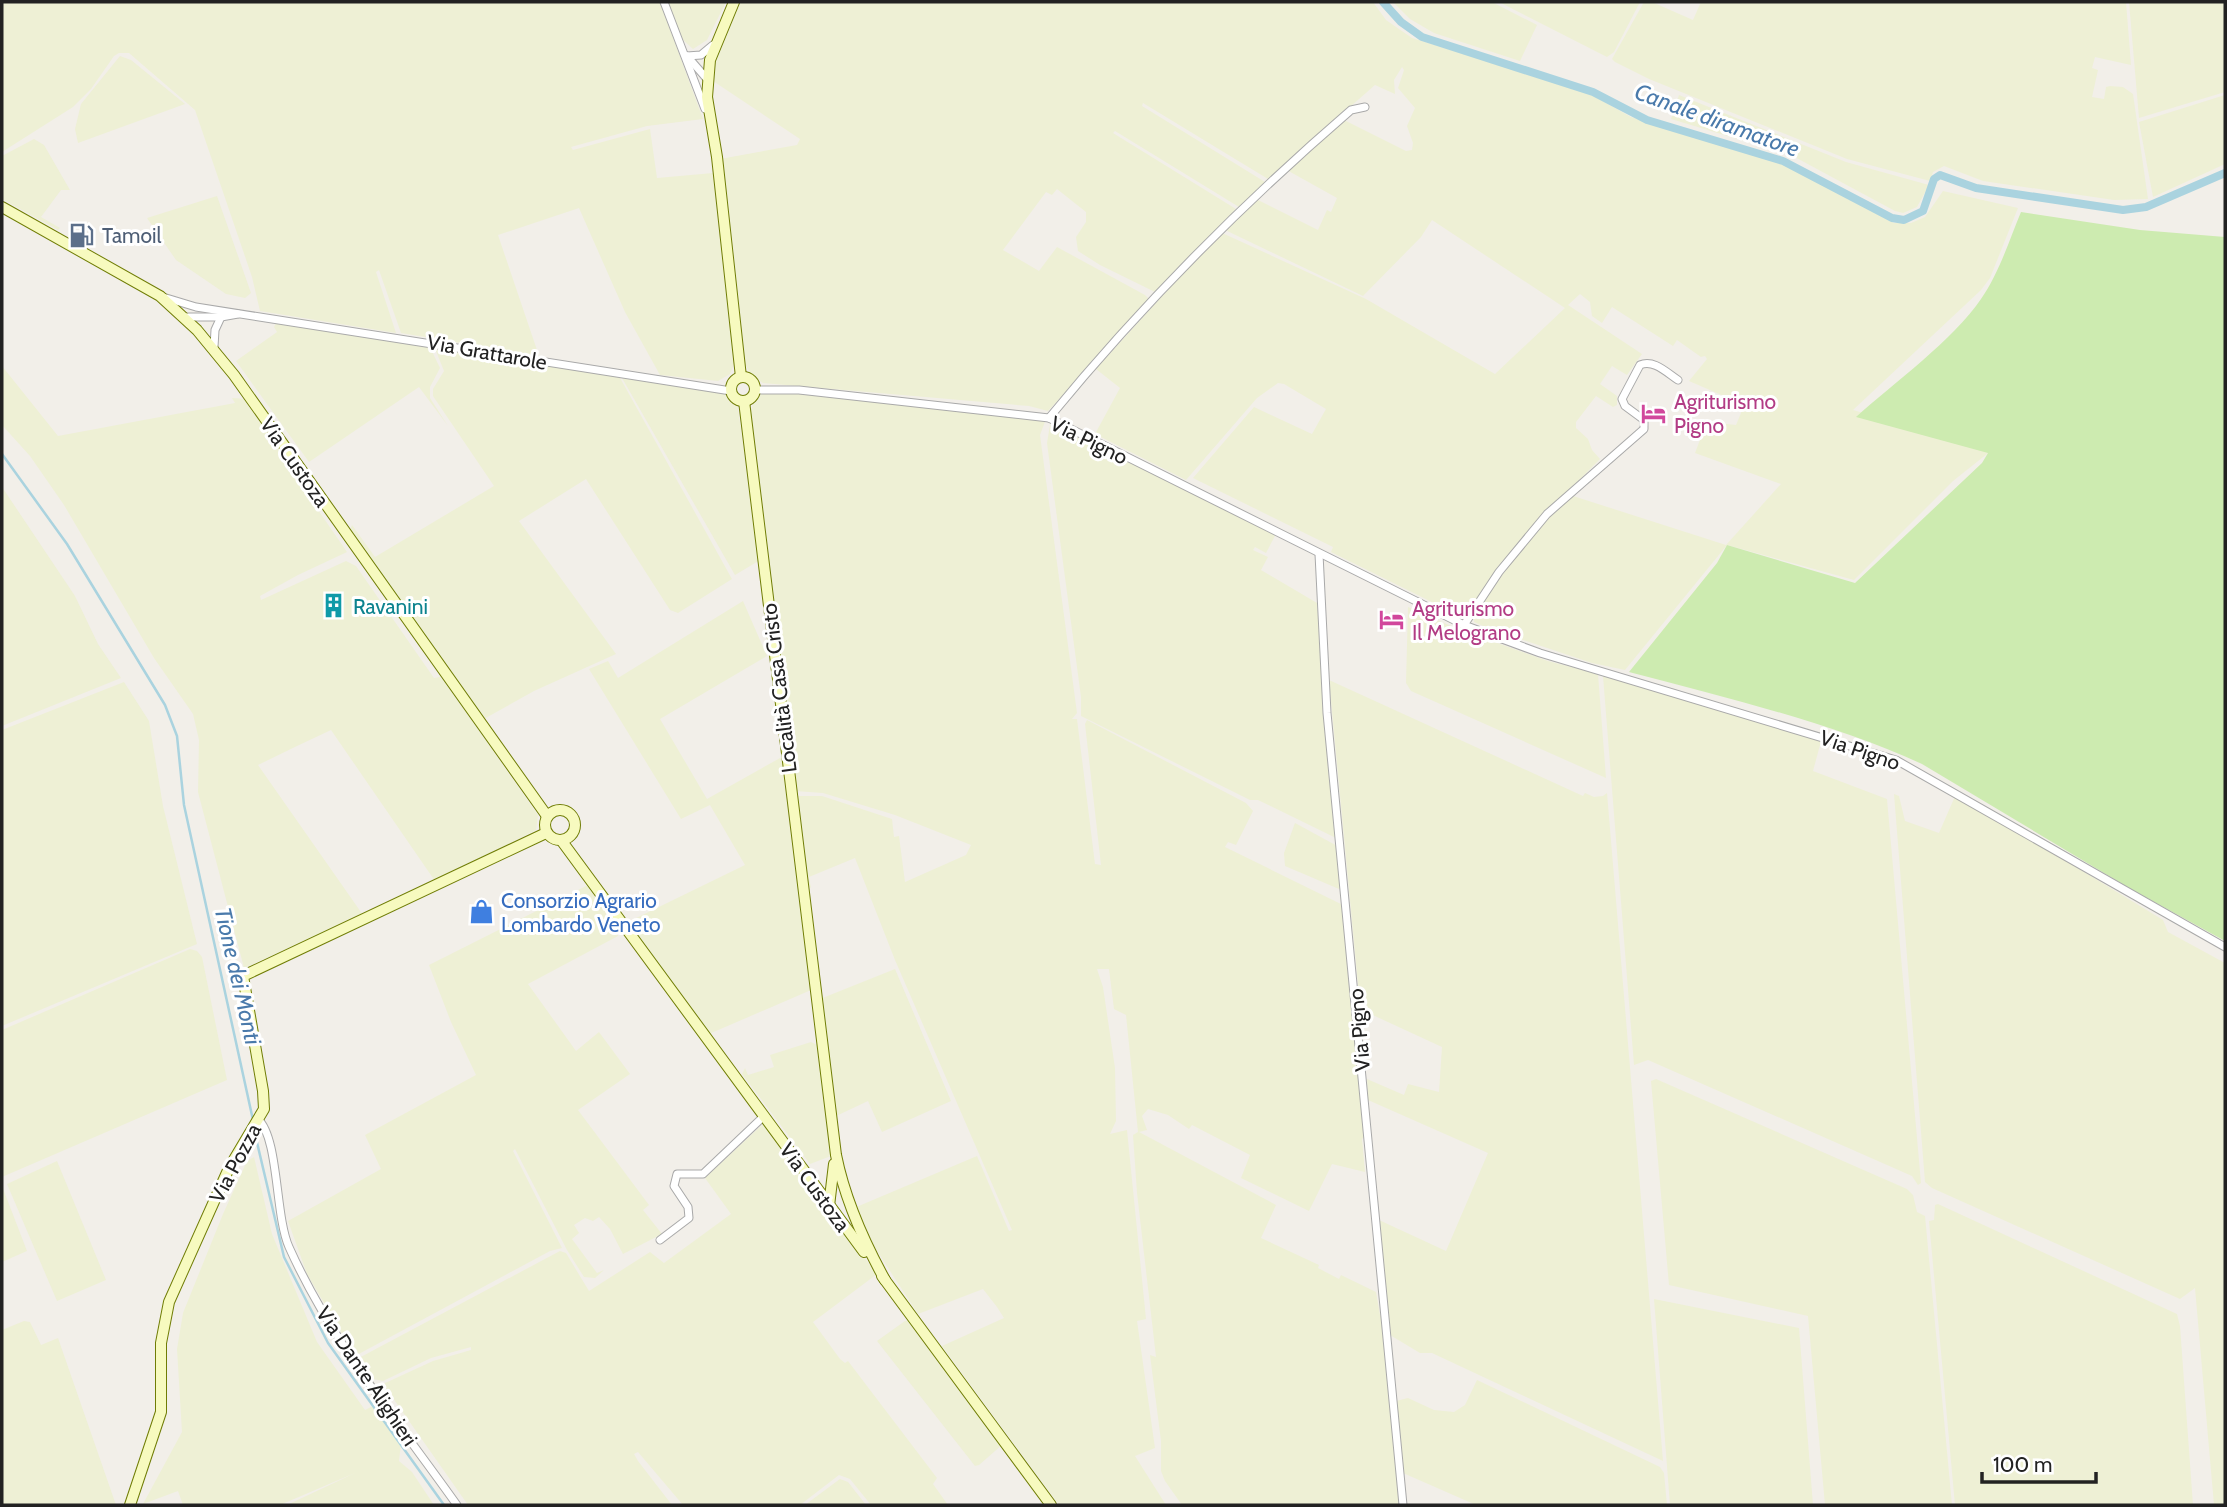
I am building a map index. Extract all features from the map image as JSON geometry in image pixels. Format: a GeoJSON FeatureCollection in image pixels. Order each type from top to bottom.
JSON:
{"type":"FeatureCollection","features":[{"type":"Feature","properties":{"kind":"street"},"geometry":{"type":"LineString","coordinates":[[664,2],[711,122]]}},
{"type":"Feature","properties":{"kind":"street"},"geometry":{"type":"LineString","coordinates":[[734,2],[716,41],[707,79],[741,377]]}},
{"type":"Feature","properties":{"kind":"street"},"geometry":{"type":"LineString","coordinates":[[684,53],[701,55],[716,41]]}},
{"type":"Feature","properties":{"kind":"street"},"geometry":{"type":"LineString","coordinates":[[684,53],[707,79]]}},
{"type":"Feature","properties":{"kind":"street"},"geometry":{"type":"LineString","coordinates":[[692,75],[707,79]]}},
{"type":"Feature","properties":{"kind":"street"},"geometry":{"type":"LineString","coordinates":[[1049,418],[1156,297],[1249,200],[1351,110],[1365,107]]}},
{"type":"Feature","properties":{"kind":"street","name":"Via Custoza"},"geometry":{"type":"LineString","coordinates":[[2,207],[160,296],[184,317],[215,351],[547,816]]}},
{"type":"Feature","properties":{"kind":"street","name":"Via Grattarole"},"geometry":{"type":"LineString","coordinates":[[160,296],[196,307],[731,391]]}},
{"type":"Feature","properties":{"kind":"street"},"geometry":{"type":"LineString","coordinates":[[184,317],[196,307]]}},
{"type":"Feature","properties":{"kind":"street","name":"Via Grattarole"},"geometry":{"type":"LineString","coordinates":[[184,317],[222,317],[242,313]]}},
{"type":"Feature","properties":{"kind":"street"},"geometry":{"type":"LineString","coordinates":[[215,351],[212,342],[222,317]]}},
{"type":"Feature","properties":{"kind":"street"},"geometry":{"type":"LineString","coordinates":[[1464,625],[1499,572],[1546,514],[1644,429],[1644,420],[1625,407],[1622,399],[1640,365],[1646,362],[1656,365],[1678,380]]}},
{"type":"Feature","properties":{"kind":"street"},"geometry":{"type":"LineString","coordinates":[[741,377],[751,380],[755,390],[751,397],[744,401],[737,399],[731,391],[735,380],[741,377]]}},
{"type":"Feature","properties":{"kind":"street","name":"Via Pigno"},"geometry":{"type":"LineString","coordinates":[[755,390],[800,390],[1049,418],[1464,625],[1540,653],[1882,754],[2225,947]]}},
{"type":"Feature","properties":{"kind":"street","name":"Località Casa Cristo"},"geometry":{"type":"LineString","coordinates":[[744,401],[836,1155]]}},
{"type":"Feature","properties":{"kind":"street","name":"Via Pigno"},"geometry":{"type":"LineString","coordinates":[[1319,554],[1327,713],[1403,1505]]}},
{"type":"Feature","properties":{"kind":"street","name":"Via Custoza"},"geometry":{"type":"LineString","coordinates":[[525,784],[573,817],[583,867]]}},
{"type":"Feature","properties":{"kind":"street"},"geometry":{"type":"LineString","coordinates":[[547,833],[547,816],[554,811],[563,810]]}},
{"type":"Feature","properties":{"kind":"street"},"geometry":{"type":"LineString","coordinates":[[561,840],[569,837],[574,830]]}},
{"type":"Feature","properties":{"kind":"street","name":"Via Custoza"},"geometry":{"type":"LineString","coordinates":[[547,833],[561,840],[583,867],[811,1182],[1051,1505]]}},
{"type":"Feature","properties":{"kind":"street","name":"Via Pozza"},"geometry":{"type":"LineString","coordinates":[[130,1505],[161,1412],[159,1365],[163,1320],[193,1246],[244,1142],[264,1109],[264,1091],[242,981],[245,974],[547,833]]}},
{"type":"Feature","properties":{"kind":"street"},"geometry":{"type":"LineString","coordinates":[[660,1240],[689,1218],[688,1207],[674,1186],[677,1174],[703,1174],[764,1116]]}},
{"type":"Feature","properties":{"kind":"street","name":"Via Dante Alighieri"},"geometry":{"type":"LineString","coordinates":[[257,1121],[264,1125],[270,1142],[282,1226],[307,1285],[331,1328],[457,1505]]}},
{"type":"Feature","properties":{"kind":"street"},"geometry":{"type":"LineString","coordinates":[[829,1206],[836,1155]]}},
{"type":"Feature","properties":{"kind":"street"},"geometry":{"type":"LineString","coordinates":[[836,1155],[842,1185],[862,1238],[885,1280]]}},
{"type":"Feature","properties":{"kind":"street"},"geometry":{"type":"LineString","coordinates":[[811,1182],[834,1169]]}},
{"type":"Feature","properties":{"kind":"street"},"geometry":{"type":"LineString","coordinates":[[829,1206],[841,1197],[842,1185]]}},
{"type":"Feature","properties":{"kind":"green space"},"geometry":{"type":"Polygon","coordinates":[[[2,2],[660,2],[703,119],[647,126],[571,147],[573,150],[650,129],[657,178],[713,173],[715,175],[734,364],[730,374],[718,381],[660,375],[625,312],[579,208],[498,235],[539,356],[401,333],[379,270],[376,272],[396,333],[260,311],[252,277],[195,110],[129,53],[114,56],[91,89],[73,107],[2,152],[2,2]]]}},
{"type":"Feature","properties":{"kind":"green space"},"geometry":{"type":"Polygon","coordinates":[[[667,2],[726,2],[707,40],[693,49],[680,37],[667,2]]]}},
{"type":"Feature","properties":{"kind":"green space"},"geometry":{"type":"Polygon","coordinates":[[[740,2],[1373,2],[1386,20],[1412,38],[1585,91],[1631,117],[1784,164],[1894,223],[1911,223],[1925,217],[1943,191],[2018,208],[1990,278],[1981,290],[1853,410],[1992,450],[1953,481],[1854,580],[1727,545],[1625,670],[1592,663],[1490,629],[1474,622],[1474,613],[1521,547],[1570,495],[1726,545],[1781,484],[1695,453],[1706,424],[1716,427],[1718,423],[1736,425],[1741,413],[1740,403],[1689,381],[1707,359],[1705,356],[1701,357],[1677,340],[1673,346],[1612,307],[1602,323],[1592,316],[1590,302],[1580,294],[1568,305],[1642,354],[1627,375],[1612,366],[1600,384],[1617,396],[1617,405],[1613,407],[1596,396],[1576,422],[1576,428],[1588,439],[1592,450],[1600,459],[1531,529],[1471,611],[1462,617],[1331,552],[1333,547],[1193,478],[1254,407],[1312,434],[1326,409],[1284,384],[1278,383],[1257,398],[1186,480],[1095,434],[1120,388],[1096,369],[1220,232],[1366,299],[1495,374],[1565,308],[1432,220],[1421,237],[1363,296],[1223,229],[1254,198],[1318,230],[1327,210],[1331,212],[1337,198],[1285,169],[1342,119],[1406,151],[1412,150],[1413,143],[1407,126],[1415,108],[1398,88],[1404,70],[1402,67],[1394,80],[1395,94],[1375,85],[1268,179],[1143,103],[1142,106],[1265,182],[1239,207],[1115,131],[1113,133],[1236,209],[1157,293],[1078,251],[1076,237],[1086,222],[1086,212],[1057,189],[1052,195],[1046,192],[1003,250],[1039,271],[1057,247],[1150,300],[1048,411],[1029,406],[763,383],[751,375],[744,362],[720,159],[797,145],[800,139],[713,81],[714,64],[720,44],[740,2]]]}},
{"type":"Feature","properties":{"kind":"green space"},"geometry":{"type":"Polygon","coordinates":[[[1393,2],[1492,2],[1537,25],[1520,61],[1434,33],[1410,19],[1393,2]]]}},
{"type":"Feature","properties":{"kind":"green space"},"geometry":{"type":"Polygon","coordinates":[[[1499,2],[1640,2],[1614,52],[1607,57],[1499,2]]]}},
{"type":"Feature","properties":{"kind":"green space"},"geometry":{"type":"Polygon","coordinates":[[[1644,2],[1652,2],[1693,20],[1701,2],[2126,2],[2131,65],[2095,57],[2092,68],[2098,70],[2092,97],[2104,99],[2106,87],[2110,86],[2123,87],[2133,94],[2148,199],[2114,200],[1983,181],[1944,166],[1933,172],[1930,181],[1847,159],[1649,79],[1615,62],[1612,59],[1644,2]]]}},
{"type":"Feature","properties":{"kind":"green space"},"geometry":{"type":"Polygon","coordinates":[[[2129,2],[2225,2],[2225,92],[2139,118],[2129,2]]]}},
{"type":"Feature","properties":{"kind":"green space"},"geometry":{"type":"Polygon","coordinates":[[[120,56],[131,60],[185,104],[78,143],[75,129],[81,104],[120,56]]]}},
{"type":"Feature","properties":{"kind":"green space"},"geometry":{"type":"Polygon","coordinates":[[[1679,95],[1846,162],[1929,185],[1917,207],[1903,213],[1895,211],[1791,155],[1671,119],[1679,95]]]}},
{"type":"Feature","properties":{"kind":"green space"},"geometry":{"type":"Polygon","coordinates":[[[2225,95],[2225,164],[2153,197],[2139,122],[2225,95]]]}},
{"type":"Feature","properties":{"kind":"green space"},"geometry":{"type":"Polygon","coordinates":[[[34,139],[44,145],[70,190],[61,190],[41,217],[60,228],[58,230],[2,199],[2,156],[34,139]]]}},
{"type":"Feature","properties":{"kind":"green space"},"geometry":{"type":"Polygon","coordinates":[[[217,196],[251,293],[245,298],[226,294],[176,260],[147,218],[217,196]]]}},
{"type":"Feature","properties":{"kind":"green space"},"geometry":{"type":"Polygon","coordinates":[[[2021,212],[2140,230],[2225,237],[2225,941],[2129,888],[1922,764],[1815,723],[1629,672],[1717,563],[1727,545],[1855,583],[1982,463],[1988,453],[1856,417],[1939,345],[1969,314],[1993,279],[2021,212]]]}},
{"type":"Feature","properties":{"kind":"green space"},"geometry":{"type":"Polygon","coordinates":[[[277,321],[429,345],[440,368],[430,387],[430,398],[448,426],[419,387],[309,462],[236,361],[277,332],[274,327],[277,321]]]}},
{"type":"Feature","properties":{"kind":"green space"},"geometry":{"type":"Polygon","coordinates":[[[434,346],[619,376],[732,579],[678,613],[670,610],[586,479],[519,521],[616,654],[534,691],[482,720],[350,530],[352,525],[375,557],[494,486],[433,396],[433,389],[444,371],[434,346]]]}},
{"type":"Feature","properties":{"kind":"green space"},"geometry":{"type":"Polygon","coordinates":[[[2,366],[58,436],[235,403],[232,398],[247,399],[316,499],[316,507],[347,552],[260,596],[261,600],[346,561],[356,566],[434,678],[440,677],[447,685],[538,815],[536,830],[435,881],[331,730],[297,746],[258,765],[363,915],[244,968],[198,792],[199,740],[193,714],[154,658],[64,505],[30,456],[2,425],[2,366]]]}},
{"type":"Feature","properties":{"kind":"green space"},"geometry":{"type":"Polygon","coordinates":[[[622,378],[716,390],[729,394],[737,402],[760,560],[735,575],[622,378]]]}},
{"type":"Feature","properties":{"kind":"green space"},"geometry":{"type":"Polygon","coordinates":[[[771,391],[1046,419],[1040,435],[1077,713],[1072,719],[1077,719],[1095,864],[1101,865],[1085,724],[1087,720],[1246,803],[1253,811],[1236,845],[1228,842],[1225,847],[1345,906],[1366,1135],[1362,1139],[1365,1172],[1332,1164],[1309,1211],[1241,1178],[1250,1155],[1192,1125],[1189,1129],[1168,1115],[1148,1109],[1142,1116],[1147,1130],[1139,1132],[1276,1205],[1261,1238],[1319,1265],[1318,1268],[1339,1279],[1341,1275],[1376,1292],[1380,1315],[1384,1320],[1402,1505],[1182,1505],[1165,1481],[1161,1471],[1161,1441],[1150,1355],[1156,1357],[1137,1193],[1133,1135],[1138,1132],[1126,1015],[1114,1009],[1109,969],[1097,969],[1103,987],[1115,1068],[1116,1121],[1110,1134],[1127,1130],[1146,1319],[1137,1321],[1155,1448],[1135,1456],[1166,1505],[1059,1505],[942,1346],[1004,1318],[997,1307],[983,1289],[918,1314],[864,1231],[854,1208],[977,1156],[1009,1231],[1012,1230],[895,960],[855,858],[809,877],[811,888],[806,885],[795,796],[822,796],[892,819],[894,837],[899,836],[905,882],[966,855],[971,845],[895,815],[823,793],[795,791],[750,411],[758,395],[771,391]]]}},
{"type":"Feature","properties":{"kind":"green space"},"geometry":{"type":"Polygon","coordinates":[[[1050,425],[1277,532],[1266,553],[1255,547],[1253,550],[1268,557],[1261,570],[1317,603],[1336,838],[1258,800],[1250,800],[1081,716],[1081,697],[1047,443],[1050,425]]]}},
{"type":"Feature","properties":{"kind":"green space"},"geometry":{"type":"Polygon","coordinates":[[[2,487],[75,596],[98,644],[121,678],[2,726],[2,487]]]}},
{"type":"Feature","properties":{"kind":"green space"},"geometry":{"type":"Polygon","coordinates":[[[743,601],[767,656],[660,719],[707,799],[780,758],[784,762],[811,990],[709,1034],[626,923],[745,865],[710,805],[681,819],[589,669],[608,661],[618,678],[743,601]]]}},
{"type":"Feature","properties":{"kind":"green space"},"geometry":{"type":"Polygon","coordinates":[[[1408,607],[1453,627],[1548,661],[1598,674],[1606,778],[1411,691],[1406,683],[1408,607]]]}},
{"type":"Feature","properties":{"kind":"green space"},"geometry":{"type":"Polygon","coordinates":[[[1603,676],[1666,687],[1823,734],[1813,771],[1887,799],[1921,1183],[1918,1185],[1912,1176],[1648,1060],[1634,1065],[1603,676]]]}},
{"type":"Feature","properties":{"kind":"green space"},"geometry":{"type":"Polygon","coordinates":[[[1329,680],[1583,796],[1585,793],[1594,797],[1607,793],[1663,1461],[1432,1353],[1420,1353],[1390,1335],[1379,1220],[1446,1251],[1488,1153],[1368,1100],[1367,1079],[1404,1095],[1408,1084],[1439,1092],[1442,1047],[1364,1011],[1365,1027],[1362,1026],[1329,680]]]}},
{"type":"Feature","properties":{"kind":"green space"},"geometry":{"type":"Polygon","coordinates":[[[124,682],[149,721],[163,806],[197,944],[2,1026],[2,730],[124,682]]]}},
{"type":"Feature","properties":{"kind":"green space"},"geometry":{"type":"Polygon","coordinates":[[[1894,794],[1899,796],[1905,821],[1939,833],[1956,794],[2163,920],[2168,932],[2225,963],[2225,1505],[2214,1505],[2195,1288],[2180,1299],[1932,1188],[1925,1182],[1894,794]]]}},
{"type":"Feature","properties":{"kind":"green space"},"geometry":{"type":"Polygon","coordinates":[[[1295,823],[1339,847],[1339,889],[1285,866],[1284,853],[1295,823]]]}},
{"type":"Feature","properties":{"kind":"green space"},"geometry":{"type":"Polygon","coordinates":[[[588,885],[617,926],[618,936],[528,984],[576,1051],[599,1032],[630,1074],[578,1110],[649,1205],[643,1210],[662,1234],[623,1254],[610,1229],[599,1217],[593,1221],[585,1218],[574,1225],[579,1233],[572,1239],[597,1273],[604,1270],[595,1278],[584,1277],[567,1250],[515,1149],[513,1151],[562,1248],[550,1251],[355,1356],[307,1274],[288,1221],[381,1169],[365,1135],[476,1075],[451,1022],[429,965],[588,885]]]}},
{"type":"Feature","properties":{"kind":"green space"},"geometry":{"type":"Polygon","coordinates":[[[190,949],[197,951],[202,957],[227,1080],[2,1177],[2,1030],[190,949]]]}},
{"type":"Feature","properties":{"kind":"green space"},"geometry":{"type":"Polygon","coordinates":[[[895,969],[951,1101],[882,1132],[868,1101],[834,1117],[820,999],[895,969]]]}},
{"type":"Feature","properties":{"kind":"green space"},"geometry":{"type":"Polygon","coordinates":[[[811,1042],[817,1045],[831,1156],[810,1164],[742,1074],[745,1068],[748,1075],[774,1067],[770,1055],[811,1042]]]}},
{"type":"Feature","properties":{"kind":"green space"},"geometry":{"type":"Polygon","coordinates":[[[1656,1079],[1907,1189],[1913,1195],[1917,1212],[1925,1216],[1952,1505],[1825,1505],[1808,1316],[1669,1285],[1651,1081],[1656,1079]]]}},
{"type":"Feature","properties":{"kind":"green space"},"geometry":{"type":"Polygon","coordinates":[[[763,1124],[877,1274],[813,1322],[840,1359],[845,1363],[848,1361],[937,1478],[933,1484],[948,1505],[871,1505],[850,1479],[839,1475],[800,1505],[683,1505],[638,1452],[634,1454],[638,1461],[672,1505],[468,1505],[383,1384],[433,1361],[471,1350],[471,1347],[431,1358],[383,1381],[373,1379],[357,1359],[560,1251],[566,1253],[589,1291],[650,1252],[664,1263],[731,1214],[705,1178],[763,1124]]]}},
{"type":"Feature","properties":{"kind":"green space"},"geometry":{"type":"Polygon","coordinates":[[[254,1157],[272,1234],[317,1342],[365,1410],[373,1406],[401,1444],[399,1461],[412,1472],[434,1505],[287,1505],[355,1473],[280,1505],[183,1505],[178,1491],[143,1504],[182,1432],[177,1349],[183,1313],[247,1161],[254,1157]]]}},
{"type":"Feature","properties":{"kind":"green space"},"geometry":{"type":"Polygon","coordinates":[[[57,1161],[106,1280],[57,1301],[7,1184],[57,1161]]]}},
{"type":"Feature","properties":{"kind":"green space"},"geometry":{"type":"Polygon","coordinates":[[[2,1186],[27,1251],[2,1262],[2,1186]]]}},
{"type":"Feature","properties":{"kind":"green space"},"geometry":{"type":"Polygon","coordinates":[[[1938,1204],[2177,1314],[2193,1505],[1955,1505],[1929,1221],[1934,1220],[1935,1205],[1938,1204]]]}},
{"type":"Feature","properties":{"kind":"green space"},"geometry":{"type":"Polygon","coordinates":[[[1654,1299],[1799,1328],[1813,1505],[1670,1505],[1654,1299]]]}},
{"type":"Feature","properties":{"kind":"green space"},"geometry":{"type":"Polygon","coordinates":[[[911,1320],[1003,1444],[979,1465],[975,1466],[877,1341],[905,1321],[911,1320]]]}},
{"type":"Feature","properties":{"kind":"green space"},"geometry":{"type":"Polygon","coordinates":[[[24,1321],[30,1322],[41,1345],[58,1338],[116,1505],[2,1505],[2,1330],[24,1321]]]}},
{"type":"Feature","properties":{"kind":"green space"},"geometry":{"type":"Polygon","coordinates":[[[1477,1380],[1660,1467],[1664,1473],[1667,1505],[1476,1505],[1403,1473],[1396,1401],[1408,1398],[1434,1410],[1454,1412],[1465,1405],[1477,1380]]]}},
{"type":"Feature","properties":{"kind":"green space"},"geometry":{"type":"Polygon","coordinates":[[[840,1479],[848,1482],[866,1505],[805,1505],[840,1479]]]}},
{"type":"Feature","properties":{"kind":"waterway","name":"Canale diramatore"},"geometry":{"type":"LineString","coordinates":[[1383,2],[1401,22],[1422,37],[1593,92],[1647,120],[1783,161],[1892,218],[1904,220],[1923,211],[1934,179],[1940,175],[1976,188],[2123,210],[2146,207],[2225,173]]}},
{"type":"Feature","properties":{"kind":"waterway","name":"Tione dei Monti"},"geometry":{"type":"LineString","coordinates":[[2,454],[67,544],[165,705],[177,736],[184,805],[253,1120]]}},
{"type":"Feature","properties":{"kind":"waterway","name":"Tione dei Monti"},"geometry":{"type":"LineString","coordinates":[[255,1134],[284,1257],[328,1343],[444,1505]]}},
{"type":"Feature","properties":{"kind":"place","name":"Tamoil"},"geometry":{"type":"Point","coordinates":[82,235]}},
{"type":"Feature","properties":{"kind":"place","name":"Agriturismo Pigno"},"geometry":{"type":"Point","coordinates":[1654,413]}},
{"type":"Feature","properties":{"kind":"place","name":"Ravanini"},"geometry":{"type":"Point","coordinates":[333,606]}},
{"type":"Feature","properties":{"kind":"place","name":"Agriturismo Il Melograno"},"geometry":{"type":"Point","coordinates":[1392,620]}},
{"type":"Feature","properties":{"kind":"place","name":"Consorzio Agrario Lombardo Veneto"},"geometry":{"type":"Point","coordinates":[481,912]}}]}
